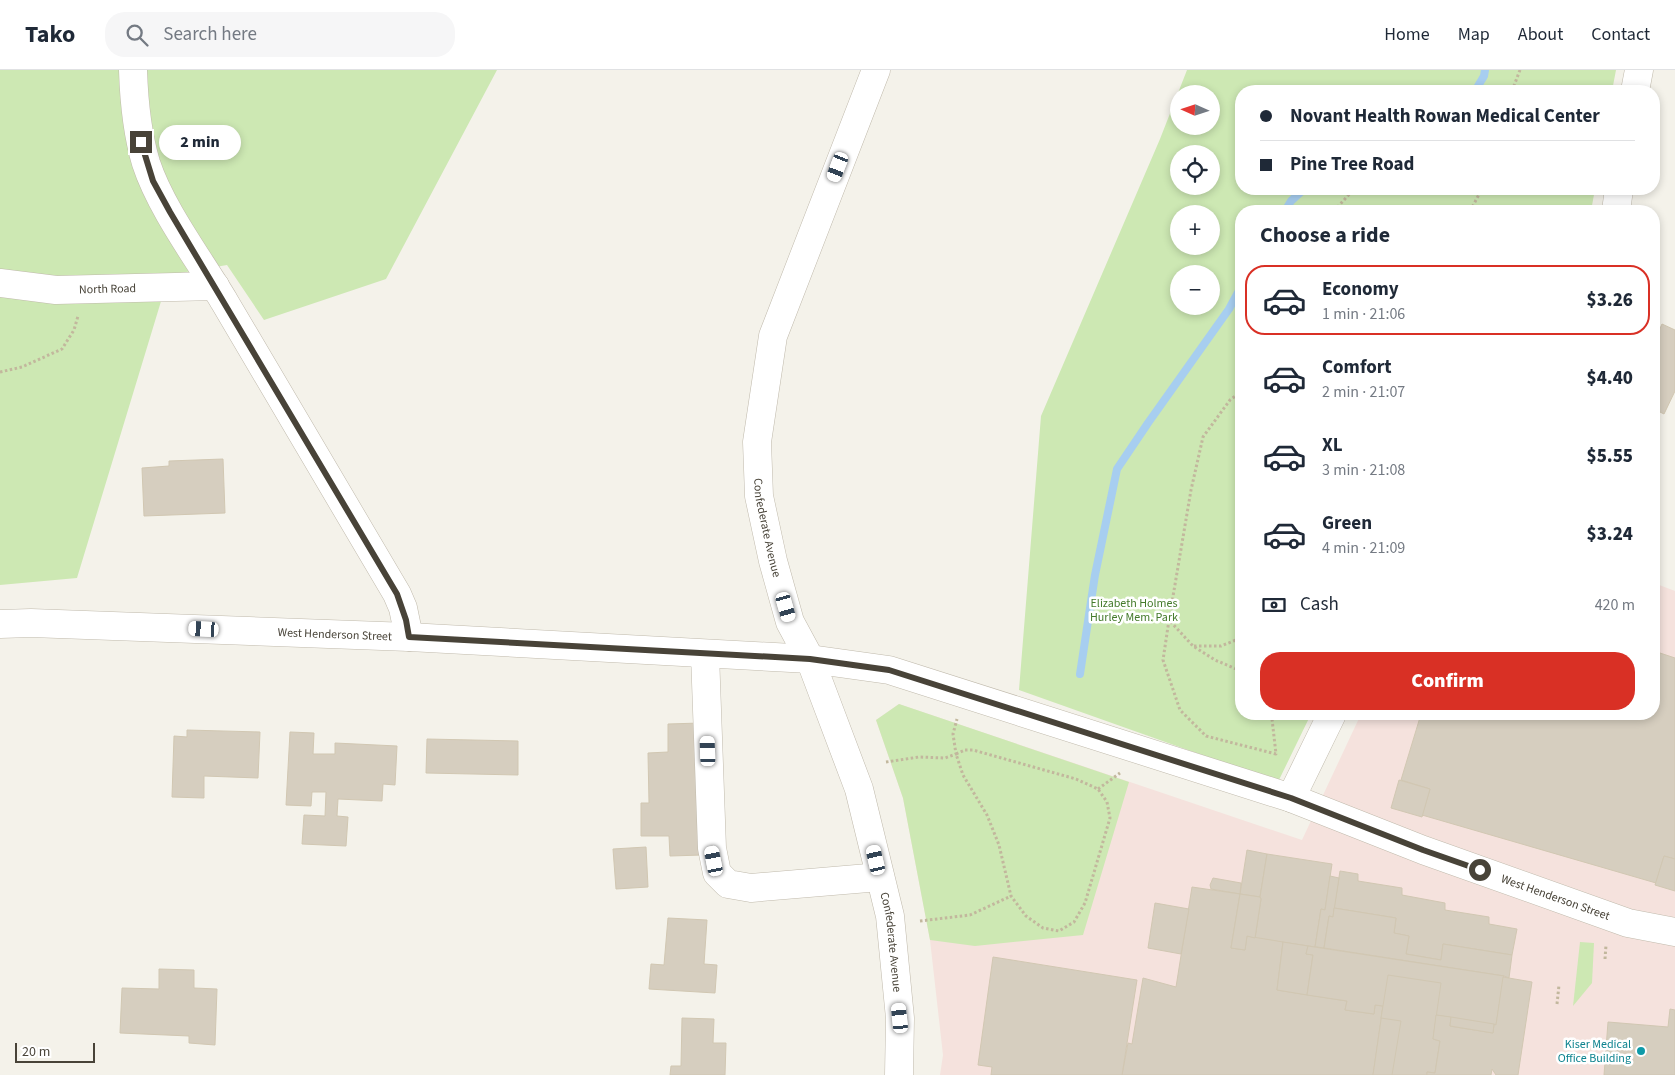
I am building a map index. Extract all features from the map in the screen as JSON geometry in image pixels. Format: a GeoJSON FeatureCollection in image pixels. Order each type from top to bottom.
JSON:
{"type":"FeatureCollection","features":[{"type":"Feature","properties":{"kind":"street"},"geometry":{"type":"LineString","coordinates":[[133,70],[136,114],[141,142],[153,181],[397,594],[406,620],[409,637]]}},
{"type":"Feature","properties":{"kind":"street","name":"Confederate Avenue"},"geometry":{"type":"LineString","coordinates":[[876,70],[773,336],[757,442],[759,496],[773,561],[790,622],[810,659],[859,789],[890,916],[900,1018],[899,1075]]}},
{"type":"Feature","properties":{"kind":"street"},"geometry":{"type":"LineString","coordinates":[[1636,85],[1639,70]]}},
{"type":"Feature","properties":{"kind":"street","name":"North Road"},"geometry":{"type":"LineString","coordinates":[[0,283],[33,288],[86,289],[215,286]]}},
{"type":"Feature","properties":{"kind":"street","name":"West Henderson Street"},"geometry":{"type":"LineString","coordinates":[[0,624],[31,623],[409,637],[810,659],[889,670],[1291,798],[1423,850],[1628,923],[1675,932]]}},
{"type":"Feature","properties":{"kind":"street"},"geometry":{"type":"LineString","coordinates":[[705,654],[712,848],[717,873],[728,884],[751,888],[880,877]]}},
{"type":"Feature","properties":{"kind":"street"},"geometry":{"type":"LineString","coordinates":[[1291,798],[1329,720]]}},
{"type":"Feature","properties":{"kind":"path"},"geometry":{"type":"LineString","coordinates":[[1514,85],[1520,70]]}},
{"type":"Feature","properties":{"kind":"path"},"geometry":{"type":"LineString","coordinates":[[1339,205],[1349,195]]}},
{"type":"Feature","properties":{"kind":"path"},"geometry":{"type":"LineString","coordinates":[[0,372],[22,367],[62,349],[74,330],[86,289]]}},
{"type":"Feature","properties":{"kind":"path"},"geometry":{"type":"LineString","coordinates":[[1235,396],[1230,400],[1203,437],[1191,490],[1163,660],[1180,710],[1206,736],[1276,754],[1272,720]]}},
{"type":"Feature","properties":{"kind":"path"},"geometry":{"type":"LineString","coordinates":[[1169,620],[1193,646],[1214,660],[1235,668]]}},
{"type":"Feature","properties":{"kind":"path"},"geometry":{"type":"LineString","coordinates":[[1193,646],[1221,646],[1235,640]]}},
{"type":"Feature","properties":{"kind":"path"},"geometry":{"type":"LineString","coordinates":[[886,762],[919,757],[945,758],[956,754],[965,750],[973,750],[1076,779],[1098,789],[1107,802],[1110,818],[1085,903],[1074,922],[1059,931],[1043,928],[1026,916],[1011,896],[999,845],[987,815],[963,775],[956,754],[953,734],[958,714]]}},
{"type":"Feature","properties":{"kind":"path"},"geometry":{"type":"LineString","coordinates":[[1098,789],[1123,771]]}},
{"type":"Feature","properties":{"kind":"path"},"geometry":{"type":"LineString","coordinates":[[920,921],[970,915],[1011,896]]}},
{"type":"Feature","properties":{"kind":"path"},"geometry":{"type":"LineString","coordinates":[[1605,959],[1606,939]]}},
{"type":"Feature","properties":{"kind":"path"},"geometry":{"type":"LineString","coordinates":[[1557,1004],[1558,985]]}},
{"type":"Feature","properties":{"kind":"shaded area"},"geometry":{"type":"Polygon","coordinates":[[[1660,585],[1675,591],[1675,1075],[940,1075],[943,1055],[930,940],[903,798],[876,720],[899,704],[1302,840],[1358,720],[1660,720],[1660,585]]]}},
{"type":"Feature","properties":{"kind":"green space"},"geometry":{"type":"Polygon","coordinates":[[[0,70],[497,70],[386,279],[264,320],[227,265],[169,275],[77,578],[0,585],[0,70]]]}},
{"type":"Feature","properties":{"kind":"green space","name":"Elizabeth Holmes Hurley Mem. Park"},"geometry":{"type":"Polygon","coordinates":[[[1187,70],[1616,70],[1613,85],[1235,85],[1235,195],[1594,195],[1592,205],[1235,205],[1235,720],[1308,720],[1278,782],[1019,690],[1041,416],[1170,113],[1170,135],[1220,135],[1220,85],[1181,85],[1187,70]]]}},
{"type":"Feature","properties":{"kind":"green space"},"geometry":{"type":"Polygon","coordinates":[[[899,704],[1129,782],[1083,935],[975,946],[930,940],[903,798],[876,720],[899,704]]]}},
{"type":"Feature","properties":{"kind":"green space"},"geometry":{"type":"Polygon","coordinates":[[[1580,942],[1594,943],[1592,983],[1573,1006],[1580,942]]]}},
{"type":"Feature","properties":{"kind":"building"},"geometry":{"type":"Polygon","coordinates":[[[1662,324],[1675,330],[1675,391],[1664,414],[1660,412],[1660,328],[1662,324]]]}},
{"type":"Feature","properties":{"kind":"building"},"geometry":{"type":"Polygon","coordinates":[[[223,459],[225,513],[144,516],[142,468],[169,466],[169,461],[223,459]]]}},
{"type":"Feature","properties":{"kind":"building"},"geometry":{"type":"Polygon","coordinates":[[[1660,653],[1675,658],[1675,859],[1664,856],[1656,883],[1422,815],[1430,789],[1401,780],[1419,720],[1660,720],[1660,653]]]}},
{"type":"Feature","properties":{"kind":"building"},"geometry":{"type":"Polygon","coordinates":[[[700,723],[702,855],[670,856],[669,836],[641,836],[641,803],[649,803],[648,753],[668,752],[668,724],[700,723]]]}},
{"type":"Feature","properties":{"kind":"building"},"geometry":{"type":"Polygon","coordinates":[[[187,730],[260,732],[258,778],[204,776],[204,798],[172,797],[174,736],[187,737],[187,730]]]}},
{"type":"Feature","properties":{"kind":"building"},"geometry":{"type":"Polygon","coordinates":[[[290,732],[314,733],[313,754],[335,754],[335,743],[397,746],[395,785],[383,784],[382,801],[338,799],[337,816],[348,817],[346,846],[302,844],[304,815],[325,816],[326,792],[312,792],[311,806],[286,805],[290,732]]]}},
{"type":"Feature","properties":{"kind":"building"},"geometry":{"type":"Polygon","coordinates":[[[427,739],[518,741],[518,775],[426,773],[427,739]]]}},
{"type":"Feature","properties":{"kind":"building"},"geometry":{"type":"Polygon","coordinates":[[[1399,780],[1430,789],[1422,817],[1391,808],[1399,780]]]}},
{"type":"Feature","properties":{"kind":"building"},"geometry":{"type":"Polygon","coordinates":[[[646,847],[648,887],[616,889],[613,849],[646,847]]]}},
{"type":"Feature","properties":{"kind":"building"},"geometry":{"type":"Polygon","coordinates":[[[1247,850],[1267,854],[1260,897],[1240,894],[1247,850]]]}},
{"type":"Feature","properties":{"kind":"building"},"geometry":{"type":"Polygon","coordinates":[[[1267,854],[1332,864],[1325,910],[1321,909],[1315,947],[1255,938],[1267,854]]]}},
{"type":"Feature","properties":{"kind":"building"},"geometry":{"type":"Polygon","coordinates":[[[1664,856],[1675,859],[1675,891],[1655,885],[1664,856]]]}},
{"type":"Feature","properties":{"kind":"building"},"geometry":{"type":"Polygon","coordinates":[[[1340,871],[1358,874],[1358,881],[1402,888],[1402,895],[1445,903],[1445,910],[1489,917],[1489,924],[1517,929],[1512,955],[1443,944],[1441,960],[1406,954],[1409,936],[1394,933],[1396,918],[1334,908],[1340,871]]]}},
{"type":"Feature","properties":{"kind":"building"},"geometry":{"type":"Polygon","coordinates":[[[1330,876],[1339,878],[1333,917],[1329,916],[1324,948],[1315,947],[1321,909],[1325,910],[1330,876]]]}},
{"type":"Feature","properties":{"kind":"building"},"geometry":{"type":"Polygon","coordinates":[[[1213,878],[1241,883],[1240,894],[1211,889],[1210,885],[1213,878]]]}},
{"type":"Feature","properties":{"kind":"building"},"geometry":{"type":"Polygon","coordinates":[[[1192,887],[1240,894],[1231,948],[1245,950],[1247,936],[1283,942],[1277,990],[1347,1001],[1345,1010],[1374,1014],[1375,1005],[1383,1006],[1373,1075],[1122,1075],[1128,1043],[1132,1044],[1143,978],[1176,987],[1192,887]]]}},
{"type":"Feature","properties":{"kind":"building"},"geometry":{"type":"Polygon","coordinates":[[[1240,894],[1260,897],[1261,899],[1255,938],[1247,936],[1245,950],[1231,948],[1240,894]]]}},
{"type":"Feature","properties":{"kind":"building"},"geometry":{"type":"Polygon","coordinates":[[[1155,903],[1189,909],[1181,954],[1148,948],[1155,903]]]}},
{"type":"Feature","properties":{"kind":"building"},"geometry":{"type":"Polygon","coordinates":[[[1334,908],[1396,918],[1394,933],[1409,936],[1406,954],[1441,960],[1443,944],[1512,955],[1509,978],[1324,948],[1329,916],[1333,917],[1334,908]]]}},
{"type":"Feature","properties":{"kind":"building"},"geometry":{"type":"Polygon","coordinates":[[[668,918],[707,920],[704,964],[717,965],[715,993],[649,989],[651,964],[664,965],[668,918]]]}},
{"type":"Feature","properties":{"kind":"building"},"geometry":{"type":"Polygon","coordinates":[[[1283,942],[1308,946],[1306,954],[1313,955],[1307,995],[1277,990],[1283,942]]]}},
{"type":"Feature","properties":{"kind":"building"},"geometry":{"type":"Polygon","coordinates":[[[1308,946],[1504,976],[1496,1025],[1430,1014],[1420,1075],[1373,1075],[1383,1006],[1375,1005],[1374,1014],[1345,1010],[1347,1001],[1307,995],[1313,955],[1306,954],[1308,946]]]}},
{"type":"Feature","properties":{"kind":"building"},"geometry":{"type":"Polygon","coordinates":[[[993,957],[1137,980],[1122,1075],[991,1075],[992,1067],[978,1065],[993,957]]]}},
{"type":"Feature","properties":{"kind":"building"},"geometry":{"type":"Polygon","coordinates":[[[159,969],[194,970],[194,988],[217,989],[215,1045],[189,1043],[189,1036],[120,1033],[122,988],[159,989],[159,969]]]}},
{"type":"Feature","properties":{"kind":"building"},"geometry":{"type":"Polygon","coordinates":[[[1388,975],[1441,983],[1433,1039],[1440,1041],[1435,1073],[1427,1072],[1427,1075],[1392,1075],[1401,1021],[1381,1018],[1388,975]]]}},
{"type":"Feature","properties":{"kind":"building"},"geometry":{"type":"Polygon","coordinates":[[[1503,977],[1532,982],[1518,1075],[1496,1075],[1492,1069],[1491,1075],[1427,1075],[1427,1072],[1435,1073],[1440,1041],[1433,1039],[1436,1015],[1451,1017],[1450,1026],[1493,1033],[1494,1024],[1496,1025],[1503,977]]]}},
{"type":"Feature","properties":{"kind":"building","name":"Kiser Medical Office Building"},"geometry":{"type":"Polygon","coordinates":[[[1670,1009],[1675,1010],[1675,1075],[1604,1075],[1608,1022],[1668,1027],[1670,1009]]]}},
{"type":"Feature","properties":{"kind":"building"},"geometry":{"type":"Polygon","coordinates":[[[1451,1017],[1494,1024],[1493,1033],[1450,1026],[1451,1017]]]}},
{"type":"Feature","properties":{"kind":"building"},"geometry":{"type":"Polygon","coordinates":[[[682,1018],[714,1019],[713,1043],[726,1043],[725,1075],[670,1075],[671,1066],[681,1066],[682,1018]]]}},
{"type":"Feature","properties":{"kind":"waterway"},"geometry":{"type":"LineString","coordinates":[[1479,85],[1485,70]]}},
{"type":"Feature","properties":{"kind":"waterway"},"geometry":{"type":"LineString","coordinates":[[1289,205],[1298,195]]}},
{"type":"Feature","properties":{"kind":"waterway"},"geometry":{"type":"LineString","coordinates":[[1080,674],[1095,575],[1117,469],[1235,298]]}},
{"type":"Feature","properties":{"kind":"place","name":"Kiser Medical Office Building"},"geometry":{"type":"Point","coordinates":[1641,1051]}},
{"type":"Feature","properties":{"kind":"route"},"geometry":{"type":"LineString","coordinates":[[141,142],[153,181],[170,212],[397,594],[403,608],[409,637],[810,659],[889,670],[1291,798],[1423,850],[1480,870]]}}]}
